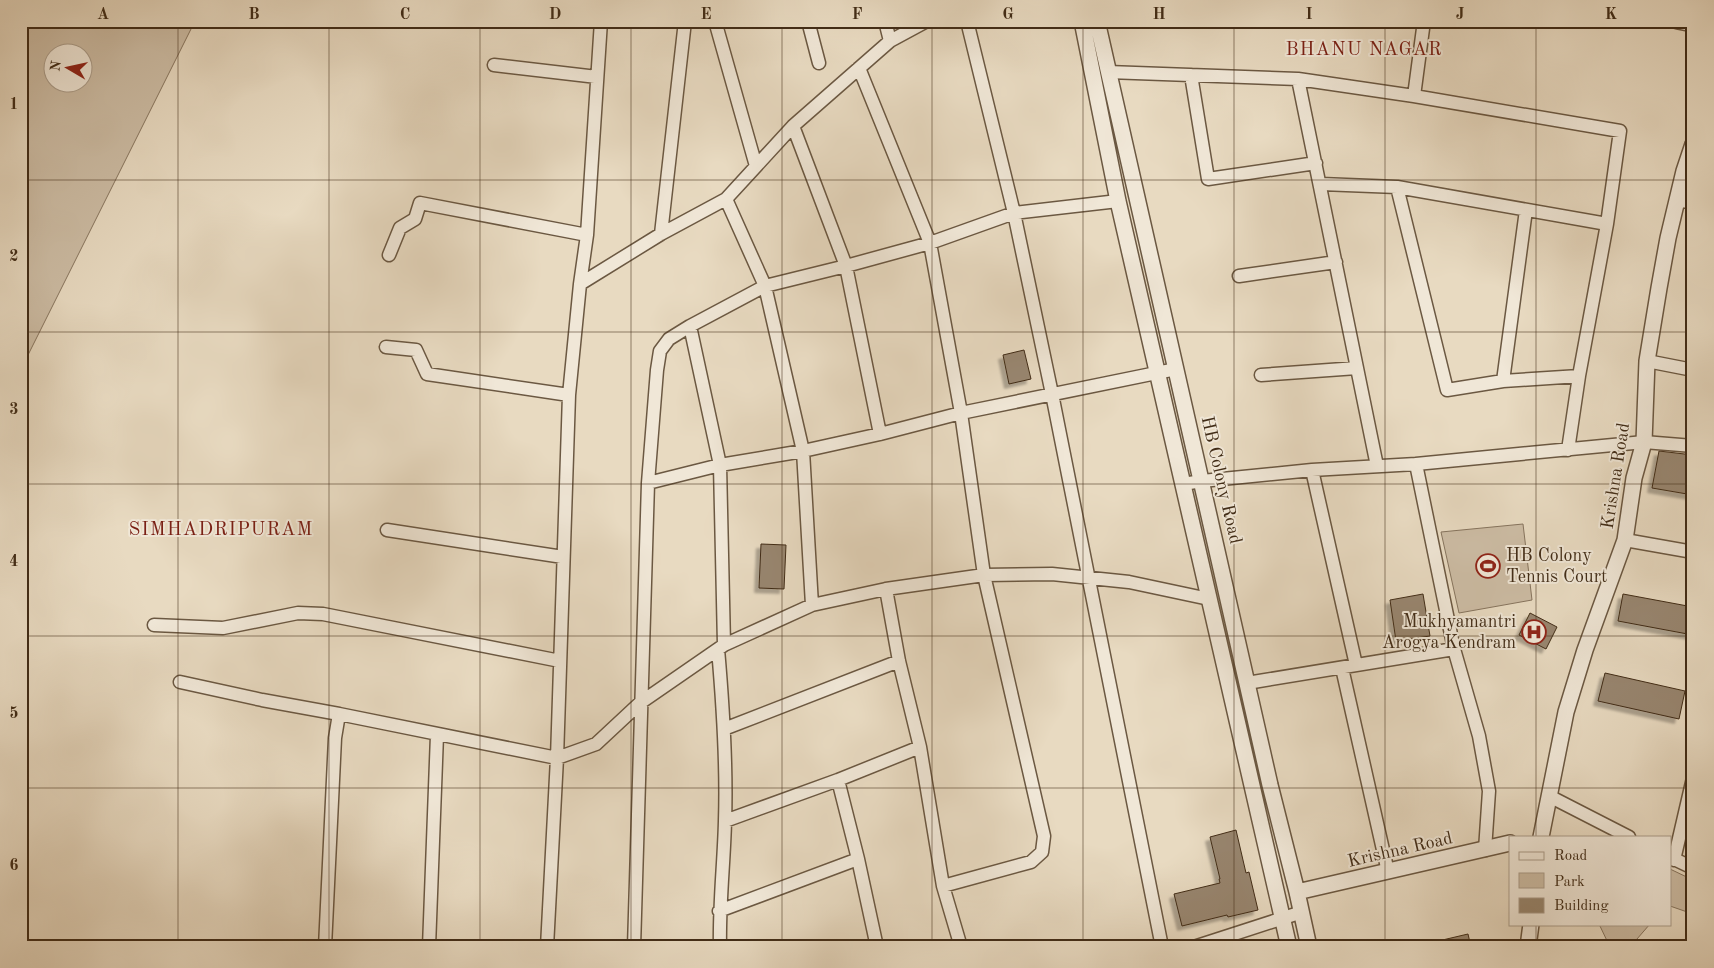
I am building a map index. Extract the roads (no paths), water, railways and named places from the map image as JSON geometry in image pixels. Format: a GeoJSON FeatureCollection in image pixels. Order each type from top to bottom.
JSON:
{"type":"FeatureCollection","features":[{"type":"Feature","properties":{"kind":"street"},"geometry":{"type":"LineString","coordinates":[[547,947],[560,660],[569,395],[587,235],[601,21]]}},
{"type":"Feature","properties":{"kind":"street"},"geometry":{"type":"LineString","coordinates":[[662,234],[685,21]]}},
{"type":"Feature","properties":{"kind":"street"},"geometry":{"type":"LineString","coordinates":[[715,21],[756,166]]}},
{"type":"Feature","properties":{"kind":"street"},"geometry":{"type":"LineString","coordinates":[[808,21],[819,63]]}},
{"type":"Feature","properties":{"kind":"street"},"geometry":{"type":"LineString","coordinates":[[885,21],[890,41]]}},
{"type":"Feature","properties":{"kind":"street"},"geometry":{"type":"LineString","coordinates":[[580,284],[662,234],[726,199],[793,126],[890,41],[927,21]]}},
{"type":"Feature","properties":{"kind":"street"},"geometry":{"type":"LineString","coordinates":[[966,21],[1014,213],[1162,947]]}},
{"type":"Feature","properties":{"kind":"street"},"geometry":{"type":"LineString","coordinates":[[1082,21],[1118,202],[1289,947]]}},
{"type":"Feature","properties":{"kind":"street","name":"HB Colony Road"},"geometry":{"type":"LineString","coordinates":[[1097,21],[1270,785],[1298,892],[1309,947]]}},
{"type":"Feature","properties":{"kind":"street"},"geometry":{"type":"LineString","coordinates":[[1414,96],[1424,21]]}},
{"type":"Feature","properties":{"kind":"street"},"geometry":{"type":"LineString","coordinates":[[1678,21],[1693,24]]}},
{"type":"Feature","properties":{"kind":"street"},"geometry":{"type":"LineString","coordinates":[[494,65],[597,77]]}},
{"type":"Feature","properties":{"kind":"street"},"geometry":{"type":"LineString","coordinates":[[859,68],[930,243],[961,413],[984,575],[1044,836],[1042,852],[1032,862],[943,886]]}},
{"type":"Feature","properties":{"kind":"street"},"geometry":{"type":"LineString","coordinates":[[1108,72],[1298,78],[1620,131],[1607,224],[1579,376],[1568,450]]}},
{"type":"Feature","properties":{"kind":"street"},"geometry":{"type":"LineString","coordinates":[[1191,75],[1208,180],[1316,164]]}},
{"type":"Feature","properties":{"kind":"street"},"geometry":{"type":"LineString","coordinates":[[1298,78],[1377,466]]}},
{"type":"Feature","properties":{"kind":"street"},"geometry":{"type":"LineString","coordinates":[[793,126],[846,266],[880,434]]}},
{"type":"Feature","properties":{"kind":"street","name":"Krishna Road"},"geometry":{"type":"LineString","coordinates":[[1540,836],[1566,712],[1585,650],[1625,540],[1634,478],[1644,442],[1647,361],[1668,238],[1693,144]]}},
{"type":"Feature","properties":{"kind":"street"},"geometry":{"type":"LineString","coordinates":[[1321,184],[1397,187],[1607,224]]}},
{"type":"Feature","properties":{"kind":"street"},"geometry":{"type":"LineString","coordinates":[[1397,187],[1447,390],[1503,381],[1579,376]]}},
{"type":"Feature","properties":{"kind":"street"},"geometry":{"type":"LineString","coordinates":[[726,199],[765,286],[803,451],[812,606]]}},
{"type":"Feature","properties":{"kind":"street"},"geometry":{"type":"LineString","coordinates":[[1677,200],[1693,202]]}},
{"type":"Feature","properties":{"kind":"street"},"geometry":{"type":"LineString","coordinates":[[634,947],[648,483],[660,351],[669,339],[690,326],[765,286],[930,243],[1014,213],[1118,202]]}},
{"type":"Feature","properties":{"kind":"street"},"geometry":{"type":"LineString","coordinates":[[389,255],[400,228],[415,219],[420,203],[587,235]]}},
{"type":"Feature","properties":{"kind":"street"},"geometry":{"type":"LineString","coordinates":[[1503,381],[1526,210]]}},
{"type":"Feature","properties":{"kind":"street"},"geometry":{"type":"LineString","coordinates":[[1239,276],[1336,262]]}},
{"type":"Feature","properties":{"kind":"street"},"geometry":{"type":"LineString","coordinates":[[690,326],[720,465],[721,647],[725,821],[719,911],[720,947]]}},
{"type":"Feature","properties":{"kind":"street"},"geometry":{"type":"LineString","coordinates":[[386,348],[416,350],[427,374],[569,395]]}},
{"type":"Feature","properties":{"kind":"street"},"geometry":{"type":"LineString","coordinates":[[1647,361],[1693,370]]}},
{"type":"Feature","properties":{"kind":"street"},"geometry":{"type":"LineString","coordinates":[[1261,375],[1357,368]]}},
{"type":"Feature","properties":{"kind":"street"},"geometry":{"type":"LineString","coordinates":[[648,483],[720,465],[803,451],[961,413],[1176,369]]}},
{"type":"Feature","properties":{"kind":"street"},"geometry":{"type":"LineString","coordinates":[[1183,484],[1312,470],[1416,464],[1644,442],[1693,446]]}},
{"type":"Feature","properties":{"kind":"street"},"geometry":{"type":"LineString","coordinates":[[1416,464],[1454,649],[1479,736],[1489,791],[1485,850]]}},
{"type":"Feature","properties":{"kind":"street"},"geometry":{"type":"LineString","coordinates":[[1312,470],[1356,665]]}},
{"type":"Feature","properties":{"kind":"street"},"geometry":{"type":"LineString","coordinates":[[387,530],[564,557]]}},
{"type":"Feature","properties":{"kind":"street"},"geometry":{"type":"LineString","coordinates":[[1625,540],[1693,552]]}},
{"type":"Feature","properties":{"kind":"street"},"geometry":{"type":"LineString","coordinates":[[180,682],[556,758],[596,744],[640,702],[721,647],[812,606],[886,589],[984,575],[1052,574],[1129,582],[1209,599]]}},
{"type":"Feature","properties":{"kind":"street"},"geometry":{"type":"LineString","coordinates":[[886,589],[899,661],[920,747],[943,886],[962,947]]}},
{"type":"Feature","properties":{"kind":"street"},"geometry":{"type":"LineString","coordinates":[[154,625],[223,628],[298,613],[323,614],[560,660]]}},
{"type":"Feature","properties":{"kind":"street"},"geometry":{"type":"LineString","coordinates":[[1247,683],[1454,649]]}},
{"type":"Feature","properties":{"kind":"street"},"geometry":{"type":"LineString","coordinates":[[724,730],[899,661]]}},
{"type":"Feature","properties":{"kind":"street"},"geometry":{"type":"LineString","coordinates":[[1342,668],[1388,872]]}},
{"type":"Feature","properties":{"kind":"street"},"geometry":{"type":"LineString","coordinates":[[325,947],[334,738],[339,714]]}},
{"type":"Feature","properties":{"kind":"street"},"geometry":{"type":"LineString","coordinates":[[428,947],[437,735]]}},
{"type":"Feature","properties":{"kind":"street"},"geometry":{"type":"LineString","coordinates":[[725,821],[838,780],[920,747]]}},
{"type":"Feature","properties":{"kind":"street"},"geometry":{"type":"LineString","coordinates":[[1693,778],[1672,859],[1693,868]]}},
{"type":"Feature","properties":{"kind":"street"},"geometry":{"type":"LineString","coordinates":[[838,780],[858,859],[877,947]]}},
{"type":"Feature","properties":{"kind":"street"},"geometry":{"type":"LineString","coordinates":[[1549,796],[1627,836]]}},
{"type":"Feature","properties":{"kind":"street","name":"Krishna Road"},"geometry":{"type":"LineString","coordinates":[[1298,892],[1509,844]]}},
{"type":"Feature","properties":{"kind":"street"},"geometry":{"type":"LineString","coordinates":[[719,911],[858,859]]}},
{"type":"Feature","properties":{"kind":"street"},"geometry":{"type":"LineString","coordinates":[[1194,947],[1302,912]]}},
{"type":"Feature","properties":{"kind":"street"},"geometry":{"type":"LineString","coordinates":[[1528,947],[1530,926]]}},
{"type":"Feature","properties":{"kind":"place","name":"HB Colony Tennis Court"},"geometry":{"type":"Point","coordinates":[1488,566]}},
{"type":"Feature","properties":{"kind":"place","name":"Mukhyamantri Arogya Kendram"},"geometry":{"type":"Point","coordinates":[1534,632]}},
{"type":"Feature","properties":{"kind":"district","name":"BHANU NAGAR"},"geometry":{"type":"Point","coordinates":[1364,50]}},
{"type":"Feature","properties":{"kind":"district","name":"SIMHADRIPURAM"},"geometry":{"type":"Point","coordinates":[221,530]}}]}
